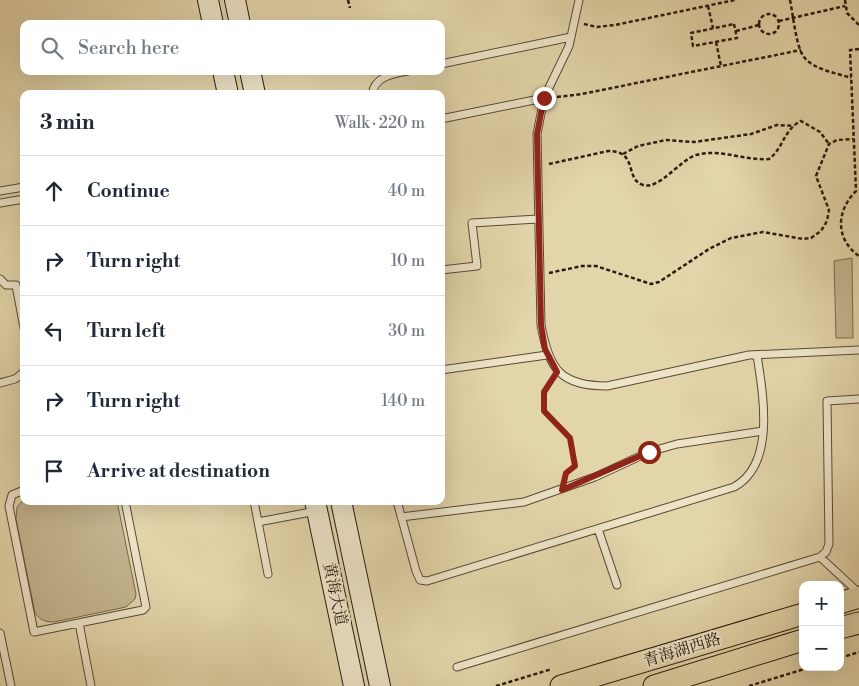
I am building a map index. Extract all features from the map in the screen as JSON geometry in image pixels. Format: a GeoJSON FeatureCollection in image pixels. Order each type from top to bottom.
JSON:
{"type":"FeatureCollection","features":[{"type":"Feature","properties":{"kind":"main road"},"geometry":{"type":"LineString","coordinates":[[844,602],[859,598]]}},
{"type":"Feature","properties":{"kind":"main road","name":"青海湖西路"},"geometry":{"type":"LineString","coordinates":[[561,686],[799,615]]}},
{"type":"Feature","properties":{"kind":"main road"},"geometry":{"type":"LineString","coordinates":[[844,627],[859,623]]}},
{"type":"Feature","properties":{"kind":"main road","name":"青海湖西路"},"geometry":{"type":"LineString","coordinates":[[654,686],[799,641]]}},
{"type":"Feature","properties":{"kind":"street"},"geometry":{"type":"LineString","coordinates":[[208,0],[212,20]]}},
{"type":"Feature","properties":{"kind":"street"},"geometry":{"type":"LineString","coordinates":[[235,0],[239,20]]}},
{"type":"Feature","properties":{"kind":"street"},"geometry":{"type":"LineString","coordinates":[[224,75],[227,90]]}},
{"type":"Feature","properties":{"kind":"street"},"geometry":{"type":"LineString","coordinates":[[251,75],[254,90]]}},
{"type":"Feature","properties":{"kind":"street","name":"黄海大道"},"geometry":{"type":"LineString","coordinates":[[342,505],[380,686]]}},
{"type":"Feature","properties":{"kind":"street","name":"黄海大道"},"geometry":{"type":"LineString","coordinates":[[316,506],[354,686]]}},
{"type":"Feature","properties":{"kind":"lane"},"geometry":{"type":"LineString","coordinates":[[579,0],[571,37],[544,98],[537,134],[541,325],[547,355],[557,372],[573,382],[592,386],[608,386],[757,355],[859,350]]}},
{"type":"Feature","properties":{"kind":"lane"},"geometry":{"type":"LineString","coordinates":[[445,63],[571,37]]}},
{"type":"Feature","properties":{"kind":"lane"},"geometry":{"type":"LineString","coordinates":[[374,90],[378,81],[391,75]]}},
{"type":"Feature","properties":{"kind":"lane"},"geometry":{"type":"LineString","coordinates":[[445,118],[544,98]]}},
{"type":"Feature","properties":{"kind":"lane"},"geometry":{"type":"LineString","coordinates":[[0,191],[20,188]]}},
{"type":"Feature","properties":{"kind":"lane"},"geometry":{"type":"LineString","coordinates":[[0,203],[20,200]]}},
{"type":"Feature","properties":{"kind":"lane"},"geometry":{"type":"LineString","coordinates":[[445,270],[477,266],[472,223],[538,219]]}},
{"type":"Feature","properties":{"kind":"lane"},"geometry":{"type":"LineString","coordinates":[[0,279],[6,285],[16,285],[20,307]]}},
{"type":"Feature","properties":{"kind":"lane"},"geometry":{"type":"LineString","coordinates":[[445,369],[547,355]]}},
{"type":"Feature","properties":{"kind":"lane"},"geometry":{"type":"LineString","coordinates":[[398,505],[416,571],[420,580],[427,581],[734,487],[744,481],[758,462],[761,451],[762,431],[757,355]]}},
{"type":"Feature","properties":{"kind":"lane"},"geometry":{"type":"LineString","coordinates":[[0,384],[15,379],[20,375]]}},
{"type":"Feature","properties":{"kind":"lane"},"geometry":{"type":"LineString","coordinates":[[457,667],[626,614],[820,557],[826,552],[829,544],[827,401],[859,399]]}},
{"type":"Feature","properties":{"kind":"lane"},"geometry":{"type":"LineString","coordinates":[[401,517],[524,502],[562,490],[649,452],[677,444],[762,431]]}},
{"type":"Feature","properties":{"kind":"lane"},"geometry":{"type":"LineString","coordinates":[[20,492],[12,495],[9,506],[34,632],[143,610],[146,607],[126,505]]}},
{"type":"Feature","properties":{"kind":"lane"},"geometry":{"type":"LineString","coordinates":[[255,505],[268,574]]}},
{"type":"Feature","properties":{"kind":"lane"},"geometry":{"type":"LineString","coordinates":[[258,522],[316,506]]}},
{"type":"Feature","properties":{"kind":"lane"},"geometry":{"type":"LineString","coordinates":[[598,528],[617,585]]}},
{"type":"Feature","properties":{"kind":"lane"},"geometry":{"type":"LineString","coordinates":[[820,557],[859,593]]}},
{"type":"Feature","properties":{"kind":"lane"},"geometry":{"type":"LineString","coordinates":[[79,623],[91,686]]}},
{"type":"Feature","properties":{"kind":"lane"},"geometry":{"type":"LineString","coordinates":[[0,633],[11,686]]}},
{"type":"Feature","properties":{"kind":"path"},"geometry":{"type":"LineString","coordinates":[[348,0],[350,8]]}},
{"type":"Feature","properties":{"kind":"path"},"geometry":{"type":"LineString","coordinates":[[575,23],[597,27],[614,25],[735,0]]}},
{"type":"Feature","properties":{"kind":"path"},"geometry":{"type":"LineString","coordinates":[[790,0],[804,58],[851,78]]}},
{"type":"Feature","properties":{"kind":"path"},"geometry":{"type":"LineString","coordinates":[[845,0],[845,6],[852,20],[859,25]]}},
{"type":"Feature","properties":{"kind":"path"},"geometry":{"type":"LineString","coordinates":[[708,6],[713,28]]}},
{"type":"Feature","properties":{"kind":"path"},"geometry":{"type":"LineString","coordinates":[[780,21],[845,6]]}},
{"type":"Feature","properties":{"kind":"path"},"geometry":{"type":"LineString","coordinates":[[765,14],[775,15],[780,21],[777,30],[772,34],[765,33],[759,25],[760,18],[765,14]]}},
{"type":"Feature","properties":{"kind":"path"},"geometry":{"type":"LineString","coordinates":[[734,24],[736,31],[737,38],[693,46],[690,33],[734,24]]}},
{"type":"Feature","properties":{"kind":"path"},"geometry":{"type":"LineString","coordinates":[[736,31],[759,25]]}},
{"type":"Feature","properties":{"kind":"path"},"geometry":{"type":"LineString","coordinates":[[716,42],[721,66]]}},
{"type":"Feature","properties":{"kind":"path"},"geometry":{"type":"LineString","coordinates":[[859,49],[850,50],[856,191],[843,208],[840,222],[843,237],[848,246],[859,256]]}},
{"type":"Feature","properties":{"kind":"path"},"geometry":{"type":"LineString","coordinates":[[544,98],[582,94],[801,50]]}},
{"type":"Feature","properties":{"kind":"path"},"geometry":{"type":"LineString","coordinates":[[538,167],[608,151],[618,151],[631,164],[635,179],[644,185],[652,184],[695,155],[726,154],[750,159],[769,159],[774,156],[794,126],[801,121],[811,125],[829,144]]}},
{"type":"Feature","properties":{"kind":"path"},"geometry":{"type":"LineString","coordinates":[[622,154],[638,146],[666,140],[694,142],[751,134],[778,125],[794,126]]}},
{"type":"Feature","properties":{"kind":"path"},"geometry":{"type":"LineString","coordinates":[[539,275],[582,266],[596,266],[652,284],[659,282],[709,249],[731,238],[763,232],[803,239],[811,238],[821,231],[828,221],[828,205],[816,176],[829,144],[837,140],[854,139]]}},
{"type":"Feature","properties":{"kind":"path"},"geometry":{"type":"LineString","coordinates":[[557,372],[544,392],[544,411],[570,438],[575,466],[566,473],[562,490]]}},
{"type":"Feature","properties":{"kind":"path"},"geometry":{"type":"LineString","coordinates":[[844,657],[859,652]]}},
{"type":"Feature","properties":{"kind":"path"},"geometry":{"type":"LineString","coordinates":[[748,686],[799,671]]}},
{"type":"Feature","properties":{"kind":"shaded area"},"geometry":{"type":"Polygon","coordinates":[[[852,258],[853,338],[836,338],[834,261],[852,258]]]}},
{"type":"Feature","properties":{"kind":"shaded area"},"geometry":{"type":"Polygon","coordinates":[[[20,504],[118,505],[136,594],[135,599],[126,607],[54,622],[41,619],[35,613],[16,519],[17,507],[20,504]]]}},
{"type":"Feature","properties":{"kind":"route"},"geometry":{"type":"LineString","coordinates":[[544,98],[537,134],[538,267],[541,325],[545,349],[550,362],[557,372],[544,392],[544,411],[570,438],[575,466],[566,473],[562,490],[649,452]]}}]}
